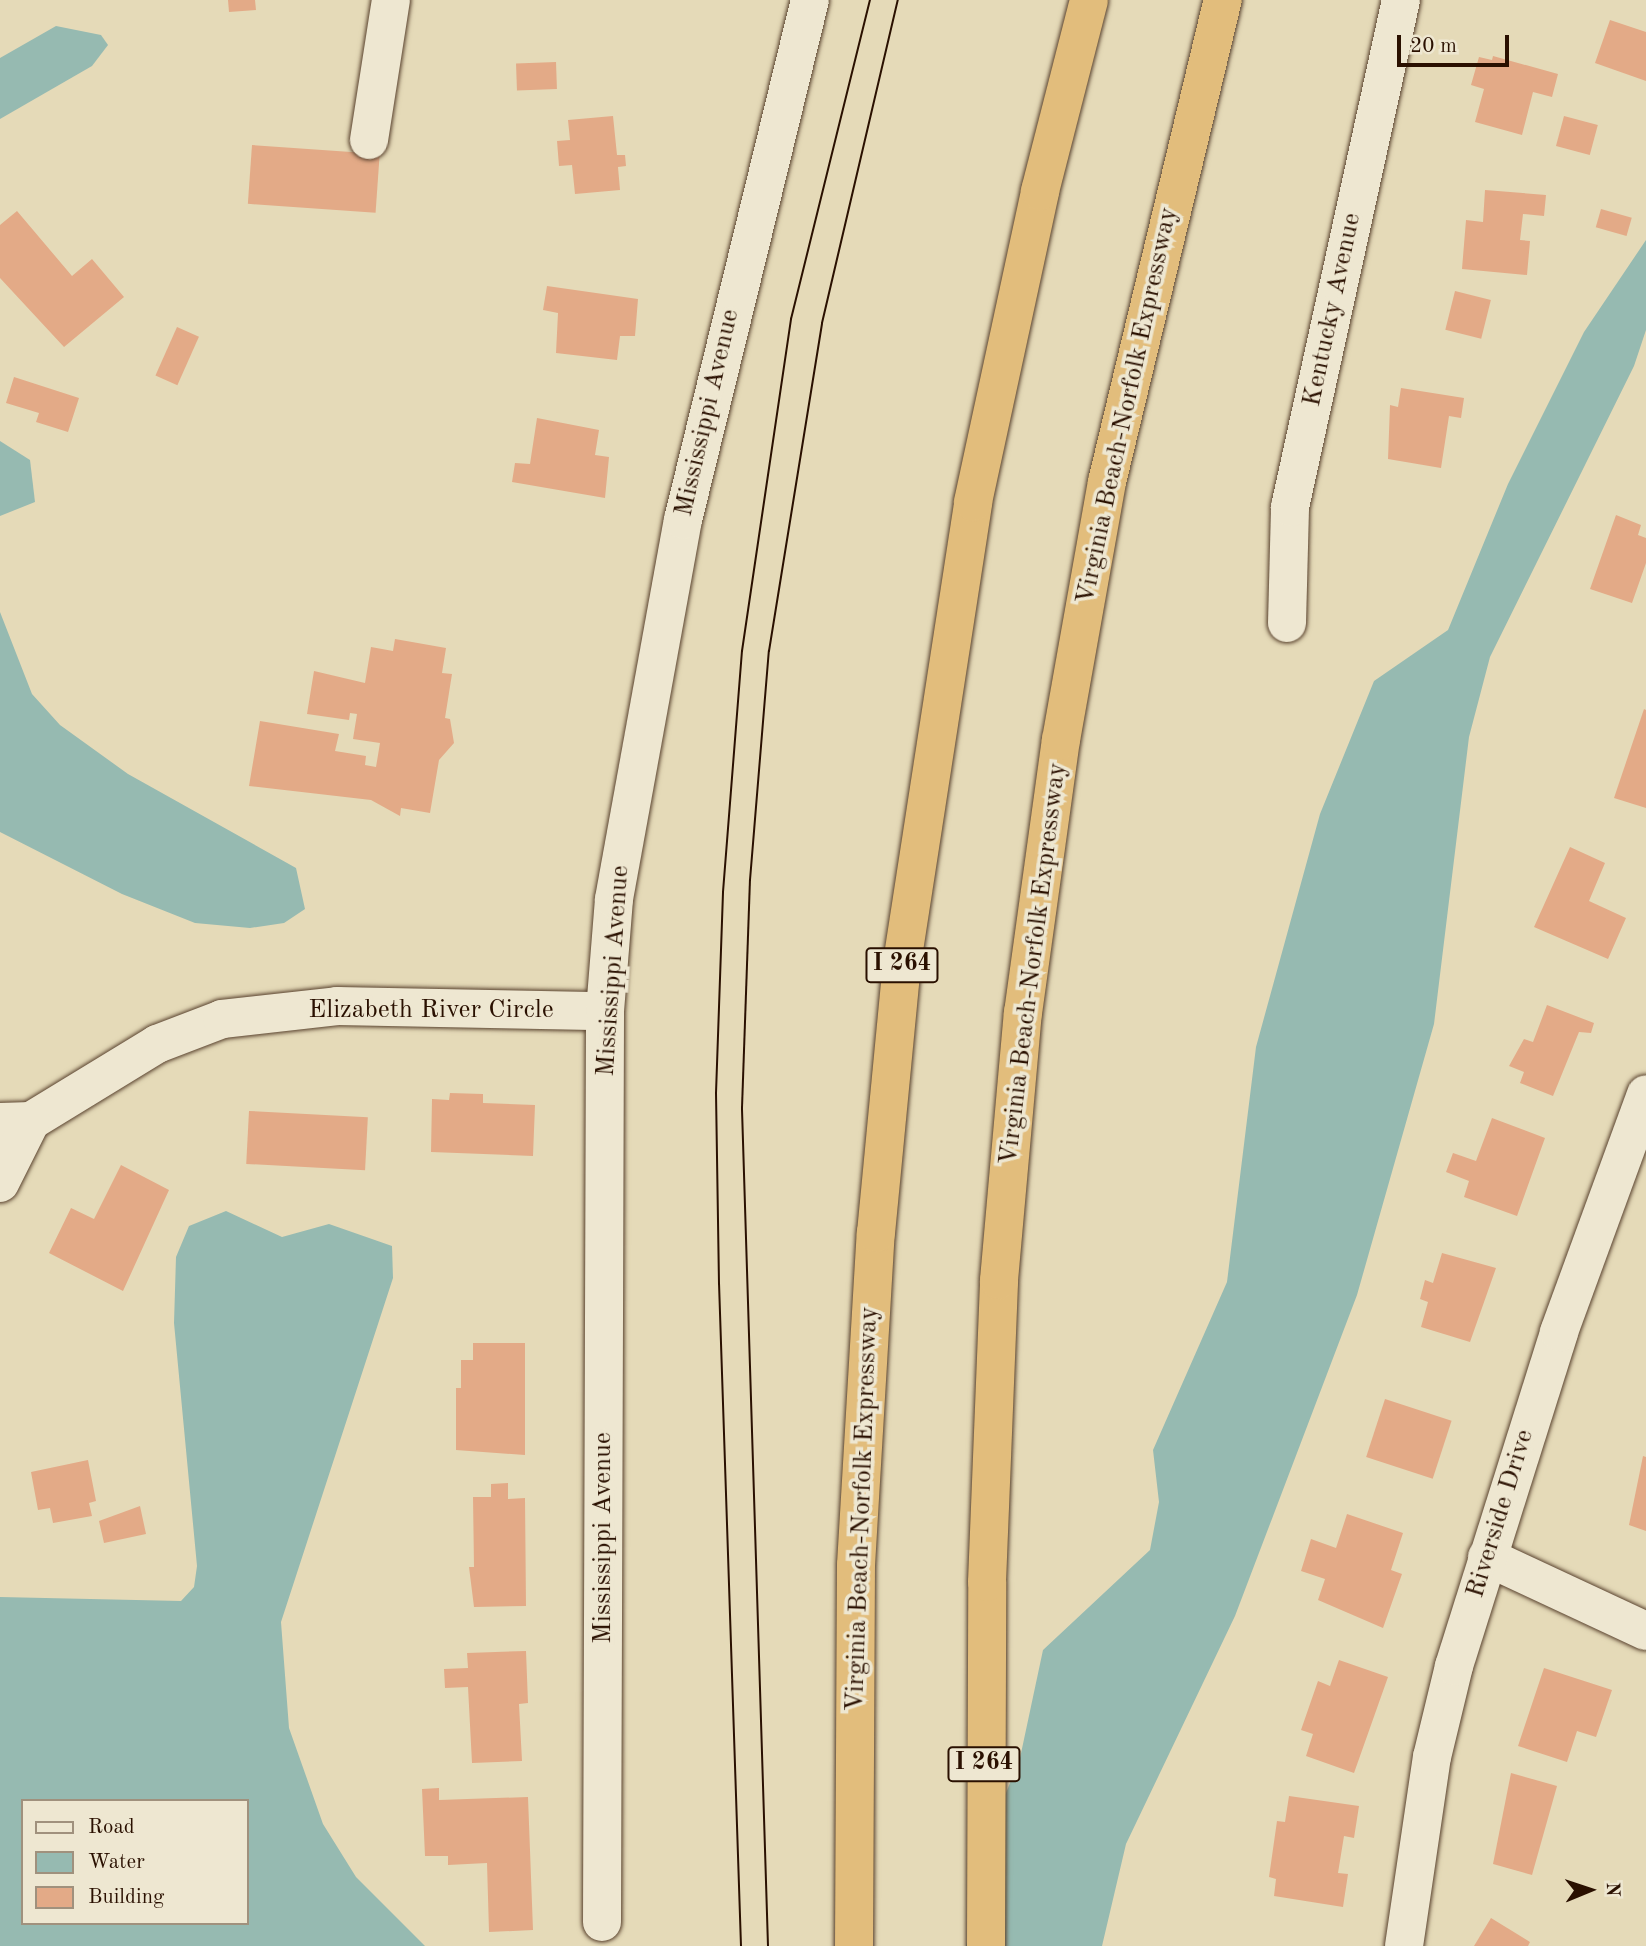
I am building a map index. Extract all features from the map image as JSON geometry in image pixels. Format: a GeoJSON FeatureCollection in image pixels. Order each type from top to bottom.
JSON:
{"type":"FeatureCollection","features":[{"type":"Feature","properties":{"kind":"highway","name":"Virginia Beach-Norfolk Expressway"},"geometry":{"type":"LineString","coordinates":[[854,1946],[856,1566],[876,1233],[902,963],[973,502],[1040,191],[1089,0]]}},
{"type":"Feature","properties":{"kind":"highway","name":"Virginia Beach-Norfolk Expressway"},"geometry":{"type":"LineString","coordinates":[[986,1946],[986,1582],[1000,1267],[1023,1013],[1061,740],[1107,482],[1223,0]]}},
{"type":"Feature","properties":{"kind":"street"},"geometry":{"type":"LineString","coordinates":[[369,140],[391,0]]}},
{"type":"Feature","properties":{"kind":"street","name":"Mississippi Avenue"},"geometry":{"type":"LineString","coordinates":[[602,1922],[605,1011],[614,899],[683,520],[810,0]]}},
{"type":"Feature","properties":{"kind":"street","name":"Kentucky Avenue"},"geometry":{"type":"LineString","coordinates":[[1287,623],[1290,507],[1401,0]]}},
{"type":"Feature","properties":{"kind":"street","name":"Elizabeth River Circle"},"geometry":{"type":"LineString","coordinates":[[0,1183],[15,1121],[156,1044],[222,1019],[337,1006],[605,1011]]}},
{"type":"Feature","properties":{"kind":"street","name":"Riverside Drive"},"geometry":{"type":"LineString","coordinates":[[1404,1946],[1432,1757],[1488,1556],[1559,1332],[1646,1094]]}},
{"type":"Feature","properties":{"kind":"street"},"geometry":{"type":"LineString","coordinates":[[1488,1556],[1646,1631]]}},
{"type":"Feature","properties":{"kind":"water"},"geometry":{"type":"Polygon","coordinates":[[[56,26],[101,35],[108,45],[92,66],[0,119],[0,58],[56,26]]]}},
{"type":"Feature","properties":{"kind":"water"},"geometry":{"type":"Polygon","coordinates":[[[1646,240],[1646,330],[1634,366],[1490,657],[1469,737],[1434,1024],[1357,1295],[1235,1616],[1126,1844],[1102,1946],[966,1946],[988,1838],[1020,1758],[1043,1650],[1150,1550],[1159,1502],[1153,1450],[1227,1282],[1256,1047],[1320,814],[1374,681],[1448,630],[1508,484],[1584,332],[1646,240]]]}},
{"type":"Feature","properties":{"kind":"water"},"geometry":{"type":"Polygon","coordinates":[[[0,441],[30,460],[35,502],[0,516],[0,441]]]}},
{"type":"Feature","properties":{"kind":"water"},"geometry":{"type":"Polygon","coordinates":[[[0,612],[32,694],[60,725],[128,774],[296,868],[305,909],[284,923],[250,928],[195,923],[122,894],[0,832],[0,612]]]}},
{"type":"Feature","properties":{"kind":"water"},"geometry":{"type":"Polygon","coordinates":[[[226,1211],[282,1237],[329,1224],[392,1246],[393,1278],[281,1622],[289,1728],[323,1824],[356,1877],[425,1946],[0,1946],[0,1597],[181,1601],[194,1587],[197,1566],[174,1323],[176,1257],[189,1226],[226,1211]]]}},
{"type":"Feature","properties":{"kind":"building"},"geometry":{"type":"Polygon","coordinates":[[[228,0],[255,0],[256,10],[229,12],[228,0]]]}},
{"type":"Feature","properties":{"kind":"building"},"geometry":{"type":"Polygon","coordinates":[[[1610,20],[1646,32],[1646,81],[1595,63],[1610,20]]]}},
{"type":"Feature","properties":{"kind":"building"},"geometry":{"type":"Polygon","coordinates":[[[1493,56],[1558,74],[1552,97],[1533,92],[1522,135],[1475,122],[1484,89],[1471,85],[1479,57],[1492,60],[1493,56]]]}},
{"type":"Feature","properties":{"kind":"building"},"geometry":{"type":"Polygon","coordinates":[[[556,62],[557,89],[517,90],[516,63],[556,62]]]}},
{"type":"Feature","properties":{"kind":"building"},"geometry":{"type":"Polygon","coordinates":[[[613,116],[617,155],[625,155],[626,166],[618,167],[620,190],[575,194],[572,165],[559,166],[557,141],[570,140],[568,120],[613,116]]]}},
{"type":"Feature","properties":{"kind":"building"},"geometry":{"type":"Polygon","coordinates":[[[1564,116],[1598,125],[1590,155],[1556,146],[1564,116]]]}},
{"type":"Feature","properties":{"kind":"building"},"geometry":{"type":"Polygon","coordinates":[[[252,145],[380,154],[376,213],[248,204],[252,145]]]}},
{"type":"Feature","properties":{"kind":"building"},"geometry":{"type":"Polygon","coordinates":[[[1485,190],[1546,195],[1544,216],[1523,214],[1520,240],[1530,241],[1527,275],[1462,269],[1466,220],[1483,222],[1485,190]]]}},
{"type":"Feature","properties":{"kind":"building"},"geometry":{"type":"Polygon","coordinates":[[[1601,209],[1632,218],[1627,236],[1596,227],[1601,209]]]}},
{"type":"Feature","properties":{"kind":"building"},"geometry":{"type":"Polygon","coordinates":[[[17,211],[72,276],[92,259],[124,297],[64,347],[0,278],[0,225],[17,211]]]}},
{"type":"Feature","properties":{"kind":"building"},"geometry":{"type":"Polygon","coordinates":[[[547,286],[638,299],[635,336],[620,336],[617,360],[556,353],[558,313],[543,310],[547,286]]]}},
{"type":"Feature","properties":{"kind":"building"},"geometry":{"type":"Polygon","coordinates":[[[1455,291],[1491,300],[1481,339],[1445,330],[1455,291]]]}},
{"type":"Feature","properties":{"kind":"building"},"geometry":{"type":"Polygon","coordinates":[[[177,327],[199,337],[177,385],[155,375],[177,327]]]}},
{"type":"Feature","properties":{"kind":"building"},"geometry":{"type":"Polygon","coordinates":[[[14,377],[79,398],[68,432],[36,422],[39,413],[6,403],[14,377]]]}},
{"type":"Feature","properties":{"kind":"building"},"geometry":{"type":"Polygon","coordinates":[[[1401,388],[1464,398],[1461,418],[1449,416],[1441,468],[1388,459],[1390,405],[1398,407],[1401,388]]]}},
{"type":"Feature","properties":{"kind":"building"},"geometry":{"type":"Polygon","coordinates":[[[537,418],[599,430],[595,455],[609,457],[605,498],[512,482],[515,463],[530,464],[537,418]]]}},
{"type":"Feature","properties":{"kind":"building"},"geometry":{"type":"Polygon","coordinates":[[[1616,515],[1641,525],[1638,535],[1646,538],[1646,563],[1632,603],[1590,589],[1616,515]]]}},
{"type":"Feature","properties":{"kind":"building"},"geometry":{"type":"Polygon","coordinates":[[[395,639],[446,648],[442,673],[452,674],[445,718],[450,719],[454,743],[439,760],[430,813],[401,808],[400,816],[371,800],[249,786],[260,721],[339,734],[335,751],[366,756],[365,765],[376,767],[380,743],[353,739],[357,714],[350,713],[349,720],[307,714],[314,671],[365,683],[371,647],[393,651],[395,639]]]}},
{"type":"Feature","properties":{"kind":"building"},"geometry":{"type":"Polygon","coordinates":[[[1644,709],[1646,710],[1646,808],[1614,798],[1644,709]]]}},
{"type":"Feature","properties":{"kind":"building"},"geometry":{"type":"Polygon","coordinates":[[[1570,847],[1605,863],[1589,901],[1626,918],[1608,959],[1534,927],[1570,847]]]}},
{"type":"Feature","properties":{"kind":"building"},"geometry":{"type":"Polygon","coordinates":[[[1547,1005],[1594,1023],[1591,1033],[1579,1032],[1553,1096],[1520,1083],[1524,1072],[1509,1066],[1524,1039],[1533,1042],[1547,1005]]]}},
{"type":"Feature","properties":{"kind":"building"},"geometry":{"type":"Polygon","coordinates":[[[450,1093],[483,1094],[483,1103],[535,1105],[533,1156],[431,1152],[432,1099],[449,1100],[450,1093]]]}},
{"type":"Feature","properties":{"kind":"building"},"geometry":{"type":"Polygon","coordinates":[[[249,1111],[368,1117],[365,1170],[246,1164],[249,1111]]]}},
{"type":"Feature","properties":{"kind":"building"},"geometry":{"type":"Polygon","coordinates":[[[1492,1118],[1545,1138],[1517,1216],[1464,1197],[1469,1181],[1446,1172],[1453,1153],[1476,1161],[1492,1118]]]}},
{"type":"Feature","properties":{"kind":"building"},"geometry":{"type":"Polygon","coordinates":[[[121,1165],[169,1190],[123,1291],[49,1253],[71,1208],[94,1219],[121,1165]]]}},
{"type":"Feature","properties":{"kind":"building"},"geometry":{"type":"Polygon","coordinates":[[[1442,1253],[1496,1268],[1470,1342],[1421,1327],[1428,1302],[1420,1299],[1425,1280],[1433,1283],[1442,1253]]]}},
{"type":"Feature","properties":{"kind":"building"},"geometry":{"type":"Polygon","coordinates":[[[473,1343],[525,1343],[525,1455],[456,1450],[456,1388],[461,1388],[461,1360],[473,1360],[473,1343]]]}},
{"type":"Feature","properties":{"kind":"building"},"geometry":{"type":"Polygon","coordinates":[[[1385,1399],[1452,1421],[1433,1479],[1366,1457],[1385,1399]]]}},
{"type":"Feature","properties":{"kind":"building"},"geometry":{"type":"Polygon","coordinates":[[[1643,1456],[1646,1457],[1646,1531],[1629,1525],[1643,1456]]]}},
{"type":"Feature","properties":{"kind":"building"},"geometry":{"type":"Polygon","coordinates":[[[88,1460],[96,1501],[89,1503],[92,1516],[53,1523],[50,1508],[38,1510],[31,1472],[88,1460]]]}},
{"type":"Feature","properties":{"kind":"building"},"geometry":{"type":"Polygon","coordinates":[[[508,1483],[508,1499],[525,1498],[526,1606],[474,1607],[469,1567],[474,1567],[473,1497],[491,1497],[491,1484],[508,1483]]]}},
{"type":"Feature","properties":{"kind":"building"},"geometry":{"type":"Polygon","coordinates":[[[140,1506],[146,1534],[104,1543],[99,1521],[140,1506]]]}},
{"type":"Feature","properties":{"kind":"building"},"geometry":{"type":"Polygon","coordinates":[[[1347,1514],[1403,1533],[1391,1570],[1402,1574],[1383,1628],[1318,1600],[1325,1579],[1301,1571],[1311,1539],[1336,1548],[1347,1514]]]}},
{"type":"Feature","properties":{"kind":"building"},"geometry":{"type":"Polygon","coordinates":[[[526,1651],[528,1703],[519,1704],[522,1761],[472,1763],[468,1687],[445,1688],[444,1669],[468,1668],[467,1653],[526,1651]]]}},
{"type":"Feature","properties":{"kind":"building"},"geometry":{"type":"Polygon","coordinates":[[[1339,1660],[1388,1677],[1354,1773],[1306,1756],[1313,1734],[1301,1730],[1318,1681],[1330,1686],[1339,1660]]]}},
{"type":"Feature","properties":{"kind":"building"},"geometry":{"type":"Polygon","coordinates":[[[1544,1668],[1612,1690],[1596,1737],[1577,1731],[1567,1762],[1518,1746],[1544,1668]]]}},
{"type":"Feature","properties":{"kind":"building"},"geometry":{"type":"Polygon","coordinates":[[[1511,1773],[1557,1786],[1532,1875],[1493,1864],[1511,1773]]]}},
{"type":"Feature","properties":{"kind":"building"},"geometry":{"type":"Polygon","coordinates":[[[439,1788],[439,1800],[528,1797],[533,1930],[489,1932],[487,1863],[448,1865],[448,1856],[425,1856],[422,1789],[439,1788]]]}},
{"type":"Feature","properties":{"kind":"building"},"geometry":{"type":"Polygon","coordinates":[[[1289,1796],[1359,1806],[1354,1838],[1344,1836],[1338,1873],[1348,1874],[1343,1907],[1274,1896],[1276,1879],[1269,1877],[1277,1821],[1285,1822],[1289,1796]]]}},
{"type":"Feature","properties":{"kind":"building"},"geometry":{"type":"Polygon","coordinates":[[[1491,1918],[1530,1942],[1528,1946],[1474,1946],[1491,1918]]]}},
{"type":"Feature","properties":{"kind":"tram line"},"geometry":{"type":"LineString","coordinates":[[741,1946],[719,1284],[716,1093],[723,892],[742,651],[791,319],[870,0]]}},
{"type":"Feature","properties":{"kind":"tram line"},"geometry":{"type":"LineString","coordinates":[[768,1946],[742,1108],[750,880],[769,651],[822,323],[898,0]]}}]}
